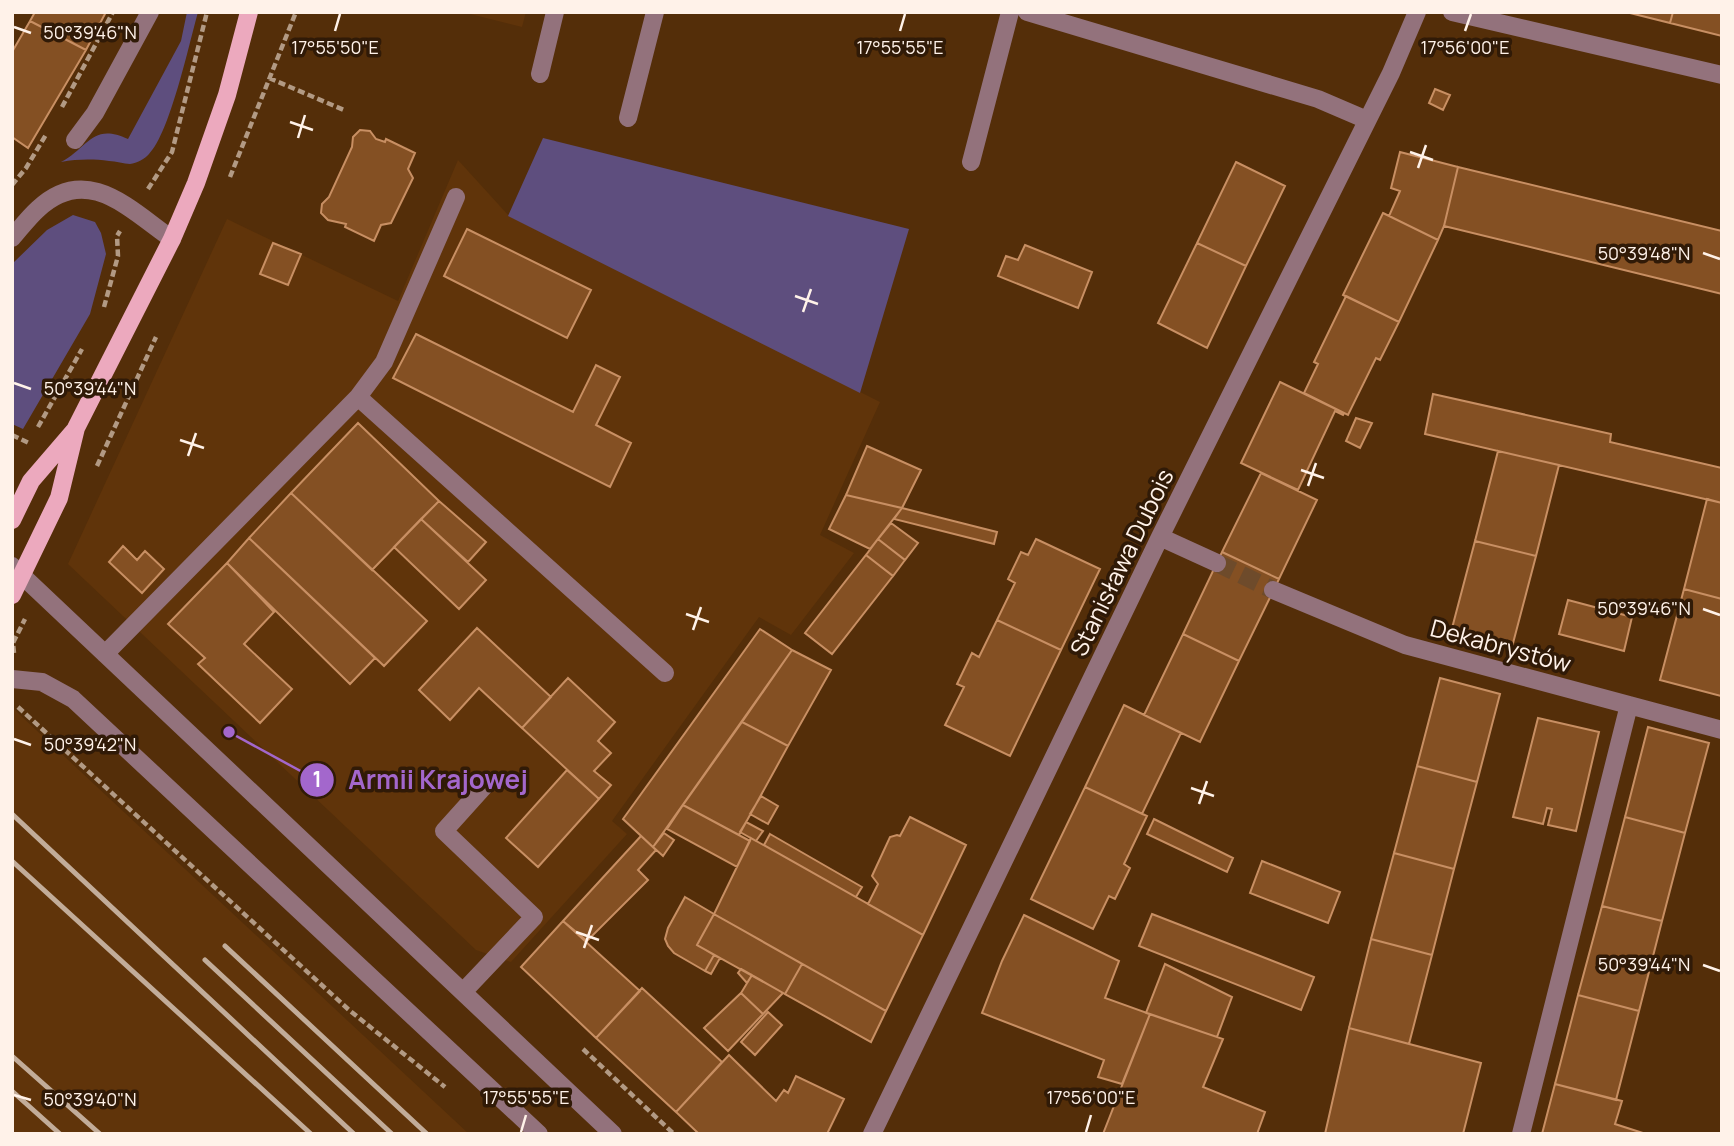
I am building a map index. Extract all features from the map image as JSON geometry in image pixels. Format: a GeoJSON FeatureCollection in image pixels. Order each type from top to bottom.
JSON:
{"type":"FeatureCollection","features":[{"type":"Feature","properties":{"kind":"main road"},"geometry":{"type":"LineString","coordinates":[[14,516],[32,481],[76,428],[172,239],[196,183],[227,95],[249,12]]}},
{"type":"Feature","properties":{"kind":"main road"},"geometry":{"type":"LineString","coordinates":[[12,595],[59,498],[76,428]]}},
{"type":"Feature","properties":{"kind":"street"},"geometry":{"type":"LineString","coordinates":[[75,140],[95,113],[150,12]]}},
{"type":"Feature","properties":{"kind":"street"},"geometry":{"type":"LineString","coordinates":[[540,74],[555,12]]}},
{"type":"Feature","properties":{"kind":"street"},"geometry":{"type":"LineString","coordinates":[[628,118],[655,12]]}},
{"type":"Feature","properties":{"kind":"street"},"geometry":{"type":"LineString","coordinates":[[971,162],[1010,12]]}},
{"type":"Feature","properties":{"kind":"street"},"geometry":{"type":"LineString","coordinates":[[1027,12],[1318,99],[1367,120]]}},
{"type":"Feature","properties":{"kind":"street","name":"Stanisława Dubois"},"geometry":{"type":"LineString","coordinates":[[872,1134],[1160,537],[1367,120],[1417,12]]}},
{"type":"Feature","properties":{"kind":"street"},"geometry":{"type":"LineString","coordinates":[[1452,12],[1722,75]]}},
{"type":"Feature","properties":{"kind":"street"},"geometry":{"type":"LineString","coordinates":[[12,238],[38,209],[58,195],[82,188],[100,191],[172,239]]}},
{"type":"Feature","properties":{"kind":"street"},"geometry":{"type":"LineString","coordinates":[[105,654],[358,397],[384,362],[456,198]]}},
{"type":"Feature","properties":{"kind":"street"},"geometry":{"type":"LineString","coordinates":[[358,397],[665,673]]}},
{"type":"Feature","properties":{"kind":"street"},"geometry":{"type":"LineString","coordinates":[[1160,537],[1217,563]]}},
{"type":"Feature","properties":{"kind":"street"},"geometry":{"type":"LineString","coordinates":[[12,566],[613,1134]]}},
{"type":"Feature","properties":{"kind":"street","name":"Dekabrystów"},"geometry":{"type":"LineString","coordinates":[[1273,590],[1405,645],[1722,730]]}},
{"type":"Feature","properties":{"kind":"street"},"geometry":{"type":"LineString","coordinates":[[14,679],[43,682],[73,699],[539,1134]]}},
{"type":"Feature","properties":{"kind":"street"},"geometry":{"type":"LineString","coordinates":[[1521,1134],[1629,705]]}},
{"type":"Feature","properties":{"kind":"street"},"geometry":{"type":"LineString","coordinates":[[463,992],[534,917],[444,831],[489,781]]}},
{"type":"Feature","properties":{"kind":"path"},"geometry":{"type":"LineString","coordinates":[[59,113],[113,12]]}},
{"type":"Feature","properties":{"kind":"path"},"geometry":{"type":"LineString","coordinates":[[102,313],[118,257],[117,236],[172,152],[206,12]]}},
{"type":"Feature","properties":{"kind":"path"},"geometry":{"type":"LineString","coordinates":[[225,189],[296,12]]}},
{"type":"Feature","properties":{"kind":"path"},"geometry":{"type":"LineString","coordinates":[[269,78],[344,110]]}},
{"type":"Feature","properties":{"kind":"path"},"geometry":{"type":"LineString","coordinates":[[12,186],[53,124]]}},
{"type":"Feature","properties":{"kind":"path"},"geometry":{"type":"LineString","coordinates":[[92,477],[160,329]]}},
{"type":"Feature","properties":{"kind":"path"},"geometry":{"type":"LineString","coordinates":[[23,454],[82,349]]}},
{"type":"Feature","properties":{"kind":"path"},"geometry":{"type":"LineString","coordinates":[[12,435],[29,443]]}},
{"type":"Feature","properties":{"kind":"path"},"geometry":{"type":"LineString","coordinates":[[12,703],[18,704],[13,643],[30,608]]}},
{"type":"Feature","properties":{"kind":"path"},"geometry":{"type":"LineString","coordinates":[[12,703],[349,1010],[451,1093]]}},
{"type":"Feature","properties":{"kind":"path"},"geometry":{"type":"LineString","coordinates":[[583,1049],[674,1134]]}},
{"type":"Feature","properties":{"kind":"shaded area"},"geometry":{"type":"Polygon","coordinates":[[[187,12],[198,12],[171,108],[157,143],[149,154],[130,164],[91,160],[61,162],[98,135],[106,133],[128,139],[181,41],[187,12]]]}},
{"type":"Feature","properties":{"kind":"shaded area"},"geometry":{"type":"Polygon","coordinates":[[[462,12],[526,12],[522,27],[462,12]]]}},
{"type":"Feature","properties":{"kind":"shaded area"},"geometry":{"type":"Polygon","coordinates":[[[543,138],[909,229],[860,393],[508,216],[543,138]]]}},
{"type":"Feature","properties":{"kind":"shaded area"},"geometry":{"type":"Polygon","coordinates":[[[458,160],[509,216],[880,402],[820,535],[854,553],[791,635],[759,617],[612,821],[627,834],[511,962],[476,950],[68,564],[227,219],[398,301],[458,160]]]}},
{"type":"Feature","properties":{"kind":"shaded area"},"geometry":{"type":"Polygon","coordinates":[[[73,215],[95,222],[106,254],[90,314],[23,429],[12,424],[12,264],[47,230],[73,215]]]}},
{"type":"Feature","properties":{"kind":"shaded area"},"geometry":{"type":"Polygon","coordinates":[[[12,707],[20,715],[469,1134],[12,1134],[12,707]]]}},
{"type":"Feature","properties":{"kind":"building"},"geometry":{"type":"Polygon","coordinates":[[[35,12],[106,12],[86,50],[30,21],[35,12]]]}},
{"type":"Feature","properties":{"kind":"building"},"geometry":{"type":"Polygon","coordinates":[[[1626,12],[1673,12],[1670,23],[1626,12]]]}},
{"type":"Feature","properties":{"kind":"building"},"geometry":{"type":"Polygon","coordinates":[[[1673,12],[1722,12],[1722,36],[1670,23],[1673,12]]]}},
{"type":"Feature","properties":{"kind":"building"},"geometry":{"type":"Polygon","coordinates":[[[30,21],[86,50],[28,148],[12,137],[12,52],[30,21]]]}},
{"type":"Feature","properties":{"kind":"building"},"geometry":{"type":"Polygon","coordinates":[[[1435,89],[1450,95],[1443,110],[1429,103],[1435,89]]]}},
{"type":"Feature","properties":{"kind":"building"},"geometry":{"type":"Polygon","coordinates":[[[360,130],[370,131],[376,139],[385,142],[386,139],[415,153],[408,169],[413,178],[391,223],[381,225],[374,241],[345,227],[346,224],[328,220],[321,213],[322,204],[329,197],[352,147],[353,137],[360,130]]]}},
{"type":"Feature","properties":{"kind":"building"},"geometry":{"type":"Polygon","coordinates":[[[1400,152],[1458,167],[1438,240],[1389,216],[1400,191],[1391,188],[1400,152]]]}},
{"type":"Feature","properties":{"kind":"building"},"geometry":{"type":"Polygon","coordinates":[[[1236,162],[1285,186],[1246,266],[1197,243],[1236,162]]]}},
{"type":"Feature","properties":{"kind":"building"},"geometry":{"type":"Polygon","coordinates":[[[1458,167],[1722,231],[1722,294],[1444,226],[1458,167]]]}},
{"type":"Feature","properties":{"kind":"building"},"geometry":{"type":"Polygon","coordinates":[[[1383,213],[1438,240],[1399,322],[1343,295],[1383,213]]]}},
{"type":"Feature","properties":{"kind":"building"},"geometry":{"type":"Polygon","coordinates":[[[467,229],[591,290],[567,338],[444,276],[467,229]]]}},
{"type":"Feature","properties":{"kind":"building"},"geometry":{"type":"Polygon","coordinates":[[[273,243],[301,254],[288,285],[260,274],[273,243]]]}},
{"type":"Feature","properties":{"kind":"building"},"geometry":{"type":"Polygon","coordinates":[[[1197,243],[1246,266],[1207,348],[1158,323],[1197,243]]]}},
{"type":"Feature","properties":{"kind":"building"},"geometry":{"type":"Polygon","coordinates":[[[1025,245],[1092,272],[1078,308],[998,276],[1006,256],[1018,260],[1025,245]]]}},
{"type":"Feature","properties":{"kind":"building"},"geometry":{"type":"Polygon","coordinates":[[[1346,296],[1399,322],[1380,360],[1376,358],[1348,415],[1304,393],[1318,364],[1314,362],[1346,296]]]}},
{"type":"Feature","properties":{"kind":"building"},"geometry":{"type":"Polygon","coordinates":[[[416,334],[573,412],[596,365],[620,377],[596,425],[631,443],[610,487],[393,378],[416,334]]]}},
{"type":"Feature","properties":{"kind":"building"},"geometry":{"type":"Polygon","coordinates":[[[1280,382],[1344,413],[1343,415],[1335,411],[1298,490],[1241,463],[1280,382]]]}},
{"type":"Feature","properties":{"kind":"building"},"geometry":{"type":"Polygon","coordinates":[[[1433,394],[1611,434],[1610,442],[1722,468],[1722,503],[1425,434],[1433,394]]]}},
{"type":"Feature","properties":{"kind":"building"},"geometry":{"type":"Polygon","coordinates":[[[1356,418],[1372,423],[1360,448],[1346,441],[1356,418]]]}},
{"type":"Feature","properties":{"kind":"building"},"geometry":{"type":"Polygon","coordinates":[[[358,423],[439,501],[372,570],[291,493],[358,423]]]}},
{"type":"Feature","properties":{"kind":"building"},"geometry":{"type":"Polygon","coordinates":[[[867,446],[921,470],[902,508],[846,495],[867,446]]]}},
{"type":"Feature","properties":{"kind":"building"},"geometry":{"type":"Polygon","coordinates":[[[1498,451],[1559,465],[1536,556],[1475,541],[1498,451]]]}},
{"type":"Feature","properties":{"kind":"building"},"geometry":{"type":"Polygon","coordinates":[[[1261,473],[1317,500],[1279,579],[1222,552],[1261,473]]]}},
{"type":"Feature","properties":{"kind":"building"},"geometry":{"type":"Polygon","coordinates":[[[291,493],[427,621],[384,666],[249,538],[291,493]]]}},
{"type":"Feature","properties":{"kind":"building"},"geometry":{"type":"Polygon","coordinates":[[[846,495],[902,508],[870,549],[829,529],[846,495]]]}},
{"type":"Feature","properties":{"kind":"building"},"geometry":{"type":"Polygon","coordinates":[[[1707,499],[1722,503],[1722,599],[1684,589],[1707,499]]]}},
{"type":"Feature","properties":{"kind":"building"},"geometry":{"type":"Polygon","coordinates":[[[439,501],[486,542],[468,562],[421,519],[439,501]]]}},
{"type":"Feature","properties":{"kind":"building"},"geometry":{"type":"Polygon","coordinates":[[[902,508],[997,532],[994,544],[894,519],[902,508]]]}},
{"type":"Feature","properties":{"kind":"building"},"geometry":{"type":"Polygon","coordinates":[[[421,519],[486,580],[459,609],[394,547],[421,519]]]}},
{"type":"Feature","properties":{"kind":"building"},"geometry":{"type":"Polygon","coordinates":[[[891,523],[918,543],[905,560],[878,539],[891,523]]]}},
{"type":"Feature","properties":{"kind":"building"},"geometry":{"type":"Polygon","coordinates":[[[249,538],[375,658],[350,684],[227,563],[249,538]]]}},
{"type":"Feature","properties":{"kind":"building"},"geometry":{"type":"Polygon","coordinates":[[[878,539],[905,560],[893,576],[866,555],[878,539]]]}},
{"type":"Feature","properties":{"kind":"building"},"geometry":{"type":"Polygon","coordinates":[[[1036,539],[1100,569],[1061,650],[997,620],[1015,583],[1008,579],[1021,552],[1028,555],[1036,539]]]}},
{"type":"Feature","properties":{"kind":"building"},"geometry":{"type":"Polygon","coordinates":[[[1475,541],[1536,556],[1512,647],[1451,632],[1475,541]]]}},
{"type":"Feature","properties":{"kind":"building"},"geometry":{"type":"Polygon","coordinates":[[[123,546],[137,560],[145,551],[164,569],[142,593],[109,562],[123,546]]]}},
{"type":"Feature","properties":{"kind":"building"},"geometry":{"type":"Polygon","coordinates":[[[1222,552],[1279,579],[1239,661],[1183,634],[1222,552]]]}},
{"type":"Feature","properties":{"kind":"building"},"geometry":{"type":"Polygon","coordinates":[[[866,555],[893,576],[832,654],[805,633],[866,555]]]}},
{"type":"Feature","properties":{"kind":"building"},"geometry":{"type":"Polygon","coordinates":[[[227,563],[274,612],[244,644],[292,689],[260,723],[198,664],[205,658],[168,624],[227,563]]]}},
{"type":"Feature","properties":{"kind":"building"},"geometry":{"type":"Polygon","coordinates":[[[1684,589],[1722,599],[1721,696],[1660,680],[1684,589]]]}},
{"type":"Feature","properties":{"kind":"building"},"geometry":{"type":"Polygon","coordinates":[[[1568,600],[1632,617],[1624,651],[1559,634],[1568,600]]]}},
{"type":"Feature","properties":{"kind":"building"},"geometry":{"type":"Polygon","coordinates":[[[997,620],[1061,650],[1010,756],[945,725],[964,687],[957,684],[972,653],[979,657],[997,620]]]}},
{"type":"Feature","properties":{"kind":"building"},"geometry":{"type":"Polygon","coordinates":[[[477,628],[551,697],[522,728],[479,688],[450,720],[419,690],[477,628]]]}},
{"type":"Feature","properties":{"kind":"building"},"geometry":{"type":"Polygon","coordinates":[[[760,629],[792,650],[653,847],[623,819],[760,629]]]}},
{"type":"Feature","properties":{"kind":"building"},"geometry":{"type":"Polygon","coordinates":[[[1183,634],[1239,661],[1200,742],[1144,715],[1183,634]]]}},
{"type":"Feature","properties":{"kind":"building"},"geometry":{"type":"Polygon","coordinates":[[[792,650],[831,670],[788,746],[742,722],[792,650]]]}},
{"type":"Feature","properties":{"kind":"building"},"geometry":{"type":"Polygon","coordinates":[[[568,678],[615,722],[598,741],[611,753],[594,771],[611,785],[599,799],[522,728],[568,678]]]}},
{"type":"Feature","properties":{"kind":"building"},"geometry":{"type":"Polygon","coordinates":[[[1440,678],[1500,694],[1477,782],[1417,766],[1440,678]]]}},
{"type":"Feature","properties":{"kind":"building"},"geometry":{"type":"Polygon","coordinates":[[[1124,705],[1181,733],[1142,814],[1085,787],[1124,705]]]}},
{"type":"Feature","properties":{"kind":"building"},"geometry":{"type":"Polygon","coordinates":[[[1538,718],[1599,732],[1576,831],[1548,825],[1552,809],[1547,808],[1543,824],[1513,817],[1538,718]]]}},
{"type":"Feature","properties":{"kind":"building"},"geometry":{"type":"Polygon","coordinates":[[[742,722],[788,746],[739,835],[683,805],[742,722]]]}},
{"type":"Feature","properties":{"kind":"building"},"geometry":{"type":"Polygon","coordinates":[[[1648,727],[1709,743],[1685,833],[1625,817],[1648,727]]]}},
{"type":"Feature","properties":{"kind":"building"},"geometry":{"type":"Polygon","coordinates":[[[1417,766],[1477,782],[1454,869],[1394,853],[1417,766]]]}},
{"type":"Feature","properties":{"kind":"building"},"geometry":{"type":"Polygon","coordinates":[[[567,770],[599,799],[538,867],[506,838],[567,770]]]}},
{"type":"Feature","properties":{"kind":"building"},"geometry":{"type":"Polygon","coordinates":[[[1085,787],[1147,816],[1124,864],[1130,868],[1115,899],[1109,896],[1093,929],[1031,899],[1085,787]]]}},
{"type":"Feature","properties":{"kind":"building"},"geometry":{"type":"Polygon","coordinates":[[[761,796],[778,806],[768,824],[750,814],[761,796]]]}},
{"type":"Feature","properties":{"kind":"building"},"geometry":{"type":"Polygon","coordinates":[[[683,805],[750,841],[737,867],[667,829],[683,805]]]}},
{"type":"Feature","properties":{"kind":"building"},"geometry":{"type":"Polygon","coordinates":[[[910,817],[966,845],[923,935],[868,904],[878,884],[872,876],[890,837],[900,836],[910,817]]]}},
{"type":"Feature","properties":{"kind":"building"},"geometry":{"type":"Polygon","coordinates":[[[1625,817],[1685,833],[1662,921],[1602,906],[1625,817]]]}},
{"type":"Feature","properties":{"kind":"building"},"geometry":{"type":"Polygon","coordinates":[[[1154,819],[1233,858],[1227,872],[1147,834],[1154,819]]]}},
{"type":"Feature","properties":{"kind":"building"},"geometry":{"type":"Polygon","coordinates":[[[746,822],[763,831],[756,841],[740,832],[746,822]]]}},
{"type":"Feature","properties":{"kind":"building"},"geometry":{"type":"Polygon","coordinates":[[[664,833],[674,840],[663,856],[653,847],[664,833]]]}},
{"type":"Feature","properties":{"kind":"building"},"geometry":{"type":"Polygon","coordinates":[[[770,834],[862,887],[856,897],[764,845],[770,834]]]}},
{"type":"Feature","properties":{"kind":"building"},"geometry":{"type":"Polygon","coordinates":[[[641,836],[656,850],[638,870],[648,880],[587,941],[563,921],[641,836]]]}},
{"type":"Feature","properties":{"kind":"building"},"geometry":{"type":"Polygon","coordinates":[[[751,838],[923,935],[886,1011],[714,914],[751,838]]]}},
{"type":"Feature","properties":{"kind":"building"},"geometry":{"type":"Polygon","coordinates":[[[1394,853],[1454,869],[1432,955],[1371,939],[1394,853]]]}},
{"type":"Feature","properties":{"kind":"building"},"geometry":{"type":"Polygon","coordinates":[[[1262,861],[1340,892],[1328,923],[1250,893],[1262,861]]]}},
{"type":"Feature","properties":{"kind":"building"},"geometry":{"type":"Polygon","coordinates":[[[685,897],[714,914],[697,945],[714,955],[705,971],[674,953],[665,939],[685,897]]]}},
{"type":"Feature","properties":{"kind":"building"},"geometry":{"type":"Polygon","coordinates":[[[1602,906],[1662,921],[1639,1011],[1578,995],[1602,906]]]}},
{"type":"Feature","properties":{"kind":"building"},"geometry":{"type":"Polygon","coordinates":[[[714,914],[802,964],[785,994],[697,945],[714,914]]]}},
{"type":"Feature","properties":{"kind":"building"},"geometry":{"type":"Polygon","coordinates":[[[1152,914],[1314,977],[1301,1010],[1139,946],[1152,914]]]}},
{"type":"Feature","properties":{"kind":"building"},"geometry":{"type":"Polygon","coordinates":[[[1024,915],[1119,961],[1105,998],[1150,1014],[1122,1084],[1098,1077],[1104,1060],[982,1013],[1002,961],[1024,915]]]}},
{"type":"Feature","properties":{"kind":"building"},"geometry":{"type":"Polygon","coordinates":[[[563,921],[640,991],[596,1038],[521,967],[563,921]]]}},
{"type":"Feature","properties":{"kind":"building"},"geometry":{"type":"Polygon","coordinates":[[[1371,939],[1432,955],[1409,1044],[1349,1028],[1371,939]]]}},
{"type":"Feature","properties":{"kind":"building"},"geometry":{"type":"Polygon","coordinates":[[[714,955],[720,958],[711,974],[705,971],[714,955]]]}},
{"type":"Feature","properties":{"kind":"building"},"geometry":{"type":"Polygon","coordinates":[[[802,964],[886,1011],[871,1042],[785,994],[802,964]]]}},
{"type":"Feature","properties":{"kind":"building"},"geometry":{"type":"Polygon","coordinates":[[[1165,964],[1232,997],[1217,1037],[1146,1013],[1165,964]]]}},
{"type":"Feature","properties":{"kind":"building"},"geometry":{"type":"Polygon","coordinates":[[[741,969],[752,975],[747,983],[738,973],[741,969]]]}},
{"type":"Feature","properties":{"kind":"building"},"geometry":{"type":"Polygon","coordinates":[[[752,975],[783,993],[763,1014],[741,993],[752,975]]]}},
{"type":"Feature","properties":{"kind":"building"},"geometry":{"type":"Polygon","coordinates":[[[642,988],[722,1062],[676,1112],[596,1038],[642,988]]]}},
{"type":"Feature","properties":{"kind":"building"},"geometry":{"type":"Polygon","coordinates":[[[741,993],[763,1014],[728,1051],[704,1028],[741,993]]]}},
{"type":"Feature","properties":{"kind":"building"},"geometry":{"type":"Polygon","coordinates":[[[1578,995],[1639,1011],[1616,1100],[1555,1084],[1578,995]]]}},
{"type":"Feature","properties":{"kind":"building"},"geometry":{"type":"Polygon","coordinates":[[[768,1012],[782,1025],[755,1055],[741,1042],[768,1012]]]}},
{"type":"Feature","properties":{"kind":"building"},"geometry":{"type":"Polygon","coordinates":[[[1150,1014],[1223,1039],[1203,1087],[1265,1112],[1257,1134],[1103,1134],[1150,1014]]]}},
{"type":"Feature","properties":{"kind":"building"},"geometry":{"type":"Polygon","coordinates":[[[1349,1028],[1481,1063],[1463,1134],[1325,1134],[1349,1028]]]}},
{"type":"Feature","properties":{"kind":"building"},"geometry":{"type":"Polygon","coordinates":[[[729,1055],[776,1101],[784,1090],[788,1093],[796,1076],[844,1099],[827,1134],[699,1134],[676,1112],[729,1055]]]}},
{"type":"Feature","properties":{"kind":"building"},"geometry":{"type":"Polygon","coordinates":[[[1555,1084],[1622,1101],[1615,1124],[1646,1134],[1542,1134],[1555,1084]]]}},
{"type":"Feature","properties":{"kind":"tunnel"},"geometry":{"type":"LineString","coordinates":[[1217,563],[1273,590]]}},
{"type":"Feature","properties":{"kind":"railway"},"geometry":{"type":"LineString","coordinates":[[12,814],[354,1134]]}},
{"type":"Feature","properties":{"kind":"railway"},"geometry":{"type":"LineString","coordinates":[[12,861],[311,1134]]}},
{"type":"Feature","properties":{"kind":"railway"},"geometry":{"type":"LineString","coordinates":[[225,946],[427,1134]]}},
{"type":"Feature","properties":{"kind":"railway"},"geometry":{"type":"LineString","coordinates":[[205,960],[392,1134]]}},
{"type":"Feature","properties":{"kind":"railway"},"geometry":{"type":"LineString","coordinates":[[12,1056],[100,1134]]}},
{"type":"Feature","properties":{"kind":"railway"},"geometry":{"type":"LineString","coordinates":[[12,1091],[60,1134]]}},
{"type":"Feature","properties":{"kind":"place","name":"Armii Krajowej"},"geometry":{"type":"Point","coordinates":[229,732]}}]}
